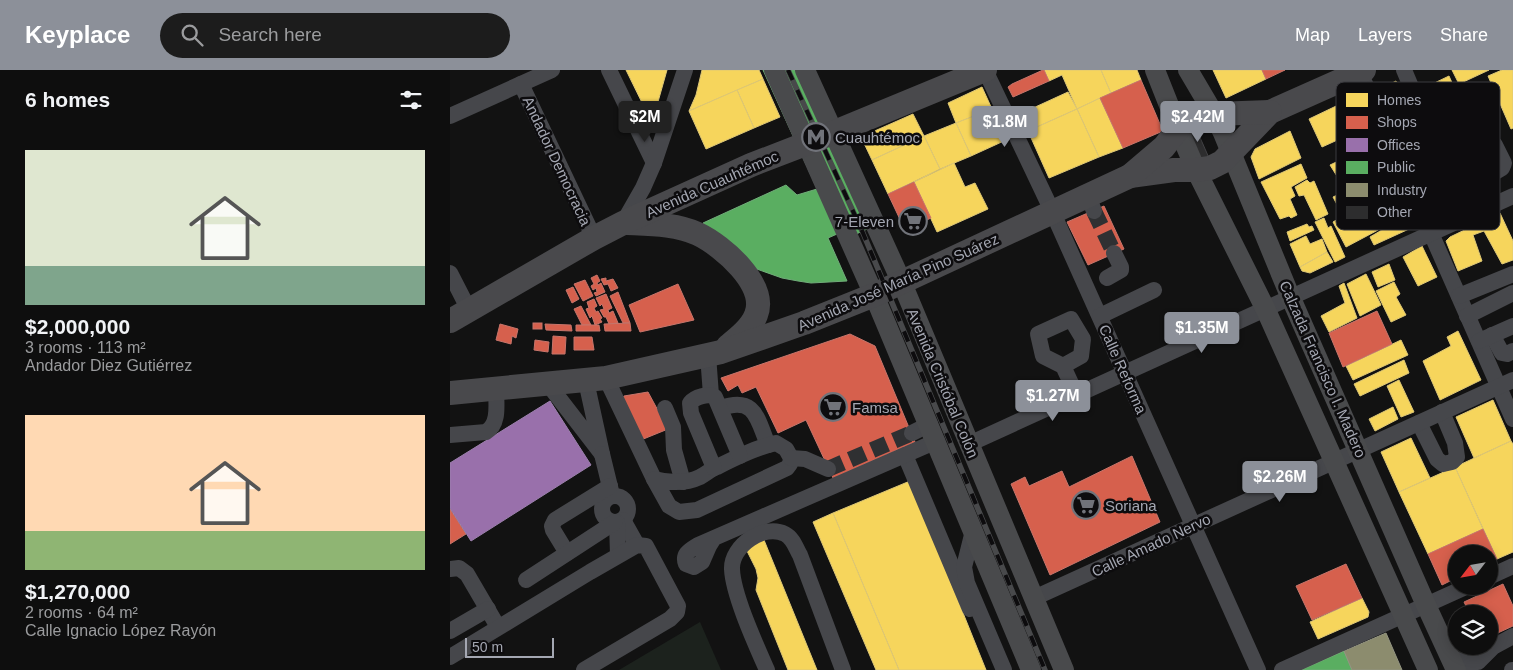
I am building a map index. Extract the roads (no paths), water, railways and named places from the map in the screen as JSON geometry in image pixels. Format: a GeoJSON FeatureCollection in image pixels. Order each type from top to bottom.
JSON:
{"type":"FeatureCollection","features":[{"type":"Feature","properties":{"kind":"highway","name":"Avenida Cuauhtémoc"},"geometry":{"type":"LineString","coordinates":[[455,317],[624,223],[751,165],[985,70]]}},
{"type":"Feature","properties":{"kind":"highway","name":"Avenida José María Pino Suárez"},"geometry":{"type":"LineString","coordinates":[[1337,82],[1361,71]]}},
{"type":"Feature","properties":{"kind":"highway","name":"Avenida José María Pino Suárez"},"geometry":{"type":"LineString","coordinates":[[1130,176],[1174,170],[1210,168],[1222,162],[1270,112],[1336,82]]}},
{"type":"Feature","properties":{"kind":"highway","name":"Avenida José María Pino Suárez"},"geometry":{"type":"LineString","coordinates":[[450,393],[596,379],[714,354],[804,323],[874,295],[1053,213],[1091,203],[1130,176],[1164,147],[1184,121],[1195,116],[1270,112]]}},
{"type":"Feature","properties":{"kind":"highway"},"geometry":{"type":"LineString","coordinates":[[624,223],[666,226],[698,234],[726,253],[748,278],[756,293],[758,305],[756,316],[744,332],[714,354]]}},
{"type":"Feature","properties":{"kind":"main road","name":"Avenida Cristóbal Colón"},"geometry":{"type":"LineString","coordinates":[[774,70],[874,295],[1032,670]]}},
{"type":"Feature","properties":{"kind":"main road","name":"Avenida Cristóbal Colón"},"geometry":{"type":"LineString","coordinates":[[805,70],[902,283],[1064,670]]}},
{"type":"Feature","properties":{"kind":"main road","name":"Calzada Francisco I. Madero"},"geometry":{"type":"LineString","coordinates":[[1155,70],[1196,170],[1265,308],[1428,670]]}},
{"type":"Feature","properties":{"kind":"main road","name":"Calzada Francisco I. Madero"},"geometry":{"type":"LineString","coordinates":[[1188,70],[1214,114],[1231,152],[1290,296],[1453,664]]}},
{"type":"Feature","properties":{"kind":"street"},"geometry":{"type":"LineString","coordinates":[[450,116],[552,70]]}},
{"type":"Feature","properties":{"kind":"street"},"geometry":{"type":"LineString","coordinates":[[609,70],[654,163]]}},
{"type":"Feature","properties":{"kind":"street"},"geometry":{"type":"LineString","coordinates":[[624,223],[654,163],[685,70]]}},
{"type":"Feature","properties":{"kind":"street","name":"Calle Reforma"},"geometry":{"type":"LineString","coordinates":[[985,70],[1100,316],[1258,670]]}},
{"type":"Feature","properties":{"kind":"street"},"geometry":{"type":"LineString","coordinates":[[1404,70],[1409,82]]}},
{"type":"Feature","properties":{"kind":"street","name":"Andador Democracia"},"geometry":{"type":"LineString","coordinates":[[521,84],[594,238]]}},
{"type":"Feature","properties":{"kind":"street"},"geometry":{"type":"LineString","coordinates":[[1500,155],[1504,163],[1500,169]]}},
{"type":"Feature","properties":{"kind":"street"},"geometry":{"type":"LineString","coordinates":[[1500,202],[1513,196]]}},
{"type":"Feature","properties":{"kind":"street"},"geometry":{"type":"LineString","coordinates":[[969,444],[1435,230]]}},
{"type":"Feature","properties":{"kind":"street"},"geometry":{"type":"LineString","coordinates":[[1430,232],[1467,316],[1502,353],[1507,354],[1513,351]]}},
{"type":"Feature","properties":{"kind":"street"},"geometry":{"type":"LineString","coordinates":[[1107,278],[1121,270],[1114,253]]}},
{"type":"Feature","properties":{"kind":"street"},"geometry":{"type":"LineString","coordinates":[[450,273],[455,317]]}},
{"type":"Feature","properties":{"kind":"street"},"geometry":{"type":"LineString","coordinates":[[1459,296],[1513,274]]}},
{"type":"Feature","properties":{"kind":"street"},"geometry":{"type":"LineString","coordinates":[[1100,316],[1154,290]]}},
{"type":"Feature","properties":{"kind":"street"},"geometry":{"type":"LineString","coordinates":[[1467,316],[1513,293]]}},
{"type":"Feature","properties":{"kind":"street"},"geometry":{"type":"LineString","coordinates":[[1486,338],[1513,326]]}},
{"type":"Feature","properties":{"kind":"street"},"geometry":{"type":"LineString","coordinates":[[1486,338],[1506,383],[1513,419]]}},
{"type":"Feature","properties":{"kind":"street"},"geometry":{"type":"LineString","coordinates":[[711,395],[714,354]]}},
{"type":"Feature","properties":{"kind":"street"},"geometry":{"type":"LineString","coordinates":[[1063,366],[1076,394]]}},
{"type":"Feature","properties":{"kind":"street"},"geometry":{"type":"LineString","coordinates":[[526,580],[618,521],[628,512],[627,504],[621,497],[611,491],[602,454],[596,379]]}},
{"type":"Feature","properties":{"kind":"street"},"geometry":{"type":"LineString","coordinates":[[596,379],[669,506],[679,512],[687,513],[697,510],[782,471],[790,464],[792,458]]}},
{"type":"Feature","properties":{"kind":"street","name":"Calle Amado Nervo"},"geometry":{"type":"LineString","coordinates":[[1034,598],[1506,383]]}},
{"type":"Feature","properties":{"kind":"street"},"geometry":{"type":"LineString","coordinates":[[548,384],[602,454]]}},
{"type":"Feature","properties":{"kind":"street"},"geometry":{"type":"LineString","coordinates":[[450,435],[486,432],[491,429],[495,423],[496,388]]}},
{"type":"Feature","properties":{"kind":"street"},"geometry":{"type":"LineString","coordinates":[[714,468],[689,408],[692,400],[711,395],[715,397],[740,456]]}},
{"type":"Feature","properties":{"kind":"street"},"geometry":{"type":"LineString","coordinates":[[721,408],[734,404],[750,408],[768,445]]}},
{"type":"Feature","properties":{"kind":"street"},"geometry":{"type":"LineString","coordinates":[[665,408],[673,427],[674,450],[684,482]]}},
{"type":"Feature","properties":{"kind":"street"},"geometry":{"type":"LineString","coordinates":[[1420,423],[1437,459],[1443,464],[1452,462],[1457,456],[1456,448],[1442,412]]}},
{"type":"Feature","properties":{"kind":"street"},"geometry":{"type":"LineString","coordinates":[[912,433],[933,433]]}},
{"type":"Feature","properties":{"kind":"street"},"geometry":{"type":"LineString","coordinates":[[714,538],[905,455],[933,433]]}},
{"type":"Feature","properties":{"kind":"street"},"geometry":{"type":"LineString","coordinates":[[654,479],[664,482],[684,482],[699,477],[740,456],[776,443],[786,449],[792,458]]}},
{"type":"Feature","properties":{"kind":"street"},"geometry":{"type":"LineString","coordinates":[[905,455],[970,609]]}},
{"type":"Feature","properties":{"kind":"street"},"geometry":{"type":"LineString","coordinates":[[792,458],[805,459],[828,468]]}},
{"type":"Feature","properties":{"kind":"street"},"geometry":{"type":"LineString","coordinates":[[567,553],[553,530],[552,526],[555,520],[611,491]]}},
{"type":"Feature","properties":{"kind":"street"},"geometry":{"type":"LineString","coordinates":[[618,521],[637,545]]}},
{"type":"Feature","properties":{"kind":"street"},"geometry":{"type":"LineString","coordinates":[[618,521],[618,555]]}},
{"type":"Feature","properties":{"kind":"street"},"geometry":{"type":"LineString","coordinates":[[761,668],[734,584],[731,567],[734,555],[742,545],[752,538],[774,531],[784,534],[792,541],[800,555],[843,670]]}},
{"type":"Feature","properties":{"kind":"street"},"geometry":{"type":"LineString","coordinates":[[973,531],[964,567],[967,583],[998,669]]}},
{"type":"Feature","properties":{"kind":"street"},"geometry":{"type":"LineString","coordinates":[[450,657],[618,555],[637,545],[646,546],[678,606],[677,612],[670,619],[584,670]]}},
{"type":"Feature","properties":{"kind":"street"},"geometry":{"type":"LineString","coordinates":[[1498,573],[1513,566]]}},
{"type":"Feature","properties":{"kind":"street"},"geometry":{"type":"LineString","coordinates":[[450,569],[459,568],[463,570],[498,627]]}},
{"type":"Feature","properties":{"kind":"street"},"geometry":{"type":"LineString","coordinates":[[1282,670],[1448,595]]}},
{"type":"Feature","properties":{"kind":"street"},"geometry":{"type":"LineString","coordinates":[[450,631],[488,609]]}},
{"type":"Feature","properties":{"kind":"street"},"geometry":{"type":"LineString","coordinates":[[1453,664],[1478,662],[1492,647],[1513,636]]}},
{"type":"Feature","properties":{"kind":"tunnel"},"geometry":{"type":"LineString","coordinates":[[1094,211],[1114,253]]}},
{"type":"Feature","properties":{"kind":"tunnel"},"geometry":{"type":"LineString","coordinates":[[828,469],[912,433]]}},
{"type":"Feature","properties":{"kind":"railway"},"geometry":{"type":"LineString","coordinates":[[788,70],[863,233],[1045,670]]}},
{"type":"Feature","properties":{"kind":"place","name":"Cuauhtémoc"},"geometry":{"type":"Point","coordinates":[816,137]}},
{"type":"Feature","properties":{"kind":"place","name":"7-Eleven"},"geometry":{"type":"Point","coordinates":[913,221]}},
{"type":"Feature","properties":{"kind":"place","name":"Famsa"},"geometry":{"type":"Point","coordinates":[833,407]}},
{"type":"Feature","properties":{"kind":"place","name":"Soriana"},"geometry":{"type":"Point","coordinates":[1086,505]}}]}
